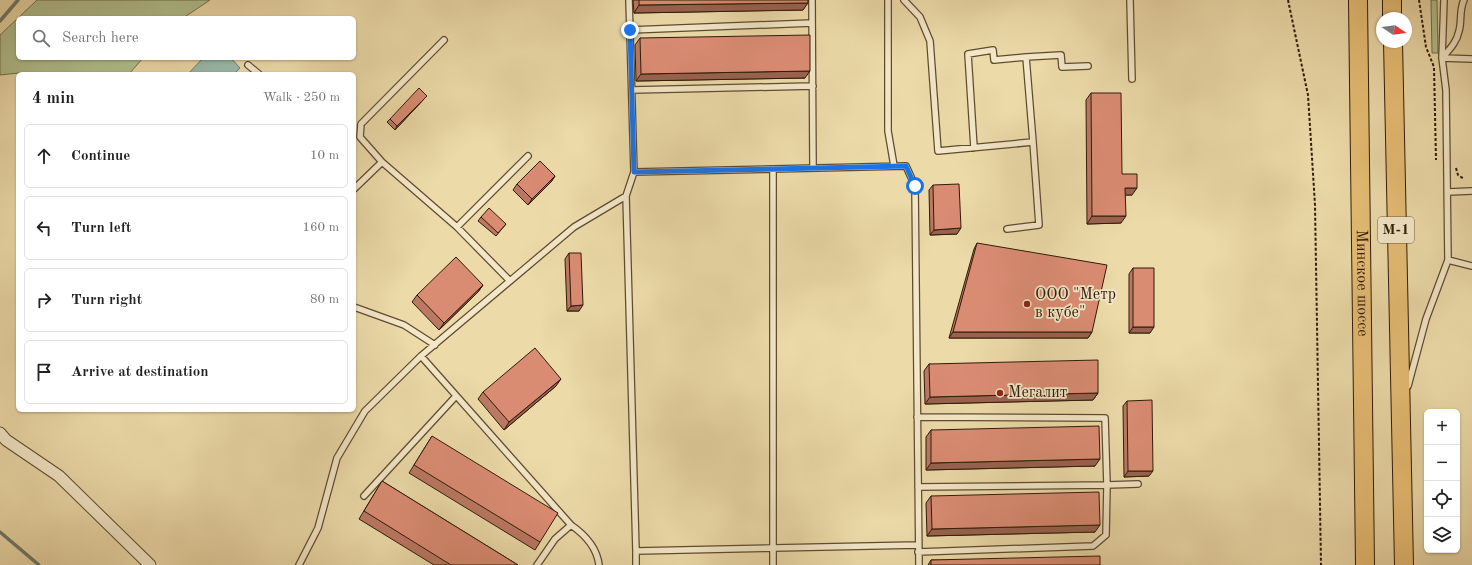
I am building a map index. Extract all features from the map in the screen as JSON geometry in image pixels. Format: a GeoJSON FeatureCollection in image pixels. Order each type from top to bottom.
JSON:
{"type":"FeatureCollection","features":[{"type":"Feature","properties":{"kind":"highway","name":"Минское шоссе"},"geometry":{"type":"LineString","coordinates":[[1358,0],[1365,565]]}},
{"type":"Feature","properties":{"kind":"highway"},"geometry":{"type":"LineString","coordinates":[[1392,0],[1392,12]]}},
{"type":"Feature","properties":{"kind":"highway","name":"М-1"},"geometry":{"type":"LineString","coordinates":[[1392,48],[1404,565]]}},
{"type":"Feature","properties":{"kind":"street"},"geometry":{"type":"LineString","coordinates":[[0,433],[6,440],[58,476],[150,565]]}},
{"type":"Feature","properties":{"kind":"lane"},"geometry":{"type":"LineString","coordinates":[[629,0],[634,172],[626,196],[636,565]]}},
{"type":"Feature","properties":{"kind":"lane"},"geometry":{"type":"LineString","coordinates":[[812,0],[813,168]]}},
{"type":"Feature","properties":{"kind":"lane"},"geometry":{"type":"LineString","coordinates":[[888,0],[888,131],[894,166]]}},
{"type":"Feature","properties":{"kind":"lane"},"geometry":{"type":"LineString","coordinates":[[904,0],[920,17],[930,41],[938,151],[1033,142]]}},
{"type":"Feature","properties":{"kind":"lane"},"geometry":{"type":"LineString","coordinates":[[1130,0],[1132,79]]}},
{"type":"Feature","properties":{"kind":"lane"},"geometry":{"type":"LineString","coordinates":[[1400,417],[1424,325],[1448,260],[1446,90],[1442,58],[1444,0]]}},
{"type":"Feature","properties":{"kind":"lane"},"geometry":{"type":"LineString","coordinates":[[1442,58],[1456,41],[1459,31],[1461,5],[1464,0]]}},
{"type":"Feature","properties":{"kind":"lane"},"geometry":{"type":"LineString","coordinates":[[630,30],[812,23]]}},
{"type":"Feature","properties":{"kind":"lane"},"geometry":{"type":"LineString","coordinates":[[360,137],[361,124],[444,40]]}},
{"type":"Feature","properties":{"kind":"lane"},"geometry":{"type":"LineString","coordinates":[[974,148],[968,54],[993,50],[994,60],[1061,55],[1062,67],[1088,66]]}},
{"type":"Feature","properties":{"kind":"lane"},"geometry":{"type":"LineString","coordinates":[[1008,229],[1039,226],[1026,57]]}},
{"type":"Feature","properties":{"kind":"lane"},"geometry":{"type":"LineString","coordinates":[[1442,58],[1472,58]]}},
{"type":"Feature","properties":{"kind":"lane"},"geometry":{"type":"LineString","coordinates":[[248,65],[257,72]]}},
{"type":"Feature","properties":{"kind":"lane"},"geometry":{"type":"LineString","coordinates":[[632,90],[813,86]]}},
{"type":"Feature","properties":{"kind":"lane"},"geometry":{"type":"LineString","coordinates":[[356,134],[382,162],[457,227],[510,281]]}},
{"type":"Feature","properties":{"kind":"lane"},"geometry":{"type":"LineString","coordinates":[[457,227],[528,156]]}},
{"type":"Feature","properties":{"kind":"lane"},"geometry":{"type":"LineString","coordinates":[[356,187],[382,162]]}},
{"type":"Feature","properties":{"kind":"lane"},"geometry":{"type":"LineString","coordinates":[[634,172],[906,166],[915,186],[918,565]]}},
{"type":"Feature","properties":{"kind":"lane"},"geometry":{"type":"LineString","coordinates":[[773,169],[773,565]]}},
{"type":"Feature","properties":{"kind":"lane"},"geometry":{"type":"LineString","coordinates":[[1448,192],[1472,191]]}},
{"type":"Feature","properties":{"kind":"lane"},"geometry":{"type":"LineString","coordinates":[[299,565],[318,528],[337,458],[365,411],[421,356],[574,227],[626,196]]}},
{"type":"Feature","properties":{"kind":"lane"},"geometry":{"type":"LineString","coordinates":[[1448,260],[1472,266]]}},
{"type":"Feature","properties":{"kind":"lane"},"geometry":{"type":"LineString","coordinates":[[356,308],[404,325],[434,345]]}},
{"type":"Feature","properties":{"kind":"lane"},"geometry":{"type":"LineString","coordinates":[[421,356],[571,526],[583,533],[598,558],[600,565]]}},
{"type":"Feature","properties":{"kind":"lane"},"geometry":{"type":"LineString","coordinates":[[364,496],[456,396]]}},
{"type":"Feature","properties":{"kind":"lane"},"geometry":{"type":"LineString","coordinates":[[917,417],[1106,418],[1107,485],[1106,535],[1093,546],[918,552]]}},
{"type":"Feature","properties":{"kind":"lane"},"geometry":{"type":"LineString","coordinates":[[918,487],[1138,484]]}},
{"type":"Feature","properties":{"kind":"lane"},"geometry":{"type":"LineString","coordinates":[[537,565],[555,539],[571,526]]}},
{"type":"Feature","properties":{"kind":"lane"},"geometry":{"type":"LineString","coordinates":[[636,550],[918,545]]}},
{"type":"Feature","properties":{"kind":"path"},"geometry":{"type":"LineString","coordinates":[[1288,0],[1308,95],[1314,197],[1321,565]]}},
{"type":"Feature","properties":{"kind":"path"},"geometry":{"type":"LineString","coordinates":[[1419,0],[1426,47],[1434,67],[1436,160]]}},
{"type":"Feature","properties":{"kind":"path"},"geometry":{"type":"LineString","coordinates":[[1455,163],[1458,175],[1464,179]]}},
{"type":"Feature","properties":{"kind":"green space"},"geometry":{"type":"Polygon","coordinates":[[[37,0],[210,0],[186,16],[20,16],[37,0]]]}},
{"type":"Feature","properties":{"kind":"green space"},"geometry":{"type":"Polygon","coordinates":[[[1431,0],[1437,0],[1438,53],[1432,53],[1431,0]]]}},
{"type":"Feature","properties":{"kind":"green space"},"geometry":{"type":"Polygon","coordinates":[[[16,20],[16,60],[141,60],[131,72],[16,72],[16,73],[0,75],[0,35],[16,20]]]}},
{"type":"Feature","properties":{"kind":"shaded area"},"geometry":{"type":"Polygon","coordinates":[[[201,60],[233,60],[240,68],[236,72],[190,72],[201,60]]]}},
{"type":"Feature","properties":{"kind":"building"},"geometry":{"type":"Polygon","coordinates":[[[639,0],[808,0],[808,3],[639,5],[639,0]]]}},
{"type":"Feature","properties":{"kind":"building"},"geometry":{"type":"Polygon","coordinates":[[[810,35],[810,71],[641,74],[640,38],[810,35]]]}},
{"type":"Feature","properties":{"kind":"building"},"geometry":{"type":"Polygon","coordinates":[[[419,88],[427,96],[397,126],[390,119],[419,88]]]}},
{"type":"Feature","properties":{"kind":"building"},"geometry":{"type":"Polygon","coordinates":[[[1091,93],[1121,93],[1122,174],[1137,174],[1137,188],[1125,188],[1126,216],[1092,216],[1091,93]]]}},
{"type":"Feature","properties":{"kind":"building"},"geometry":{"type":"Polygon","coordinates":[[[540,161],[555,176],[532,199],[517,184],[540,161]]]}},
{"type":"Feature","properties":{"kind":"building"},"geometry":{"type":"Polygon","coordinates":[[[959,184],[961,228],[934,230],[933,185],[959,184]]]}},
{"type":"Feature","properties":{"kind":"building"},"geometry":{"type":"Polygon","coordinates":[[[489,208],[506,224],[498,233],[481,217],[489,208]]]}},
{"type":"Feature","properties":{"kind":"building","name":"ООО \"Метр в кубе\""},"geometry":{"type":"Polygon","coordinates":[[[977,243],[1107,265],[1092,332],[953,332],[977,243]]]}},
{"type":"Feature","properties":{"kind":"building"},"geometry":{"type":"Polygon","coordinates":[[[569,253],[581,253],[583,305],[571,306],[569,253]]]}},
{"type":"Feature","properties":{"kind":"building"},"geometry":{"type":"Polygon","coordinates":[[[456,257],[483,285],[444,323],[417,295],[456,257]]]}},
{"type":"Feature","properties":{"kind":"building"},"geometry":{"type":"Polygon","coordinates":[[[1133,268],[1154,268],[1154,327],[1133,327],[1133,268]]]}},
{"type":"Feature","properties":{"kind":"building"},"geometry":{"type":"Polygon","coordinates":[[[535,348],[561,379],[509,422],[483,392],[535,348]]]}},
{"type":"Feature","properties":{"kind":"building"},"geometry":{"type":"Polygon","coordinates":[[[1098,360],[1098,393],[930,397],[929,364],[1098,360]]]}},
{"type":"Feature","properties":{"kind":"building"},"geometry":{"type":"Polygon","coordinates":[[[1152,400],[1153,471],[1128,471],[1127,401],[1152,400]]]}},
{"type":"Feature","properties":{"kind":"building"},"geometry":{"type":"Polygon","coordinates":[[[1099,426],[1100,459],[931,463],[931,430],[1099,426]]]}},
{"type":"Feature","properties":{"kind":"building"},"geometry":{"type":"Polygon","coordinates":[[[432,436],[558,513],[540,542],[414,465],[432,436]]]}},
{"type":"Feature","properties":{"kind":"building"},"geometry":{"type":"Polygon","coordinates":[[[382,481],[518,565],[451,565],[364,511],[382,481]]]}},
{"type":"Feature","properties":{"kind":"building"},"geometry":{"type":"Polygon","coordinates":[[[1099,492],[1100,525],[932,529],[931,496],[1099,492]]]}},
{"type":"Feature","properties":{"kind":"building"},"geometry":{"type":"Polygon","coordinates":[[[1100,556],[1100,565],[931,565],[931,560],[1100,556]]]}},
{"type":"Feature","properties":{"kind":"waterway"},"geometry":{"type":"LineString","coordinates":[[0,21],[18,0]]}},
{"type":"Feature","properties":{"kind":"waterway"},"geometry":{"type":"LineString","coordinates":[[0,532],[39,565]]}},
{"type":"Feature","properties":{"kind":"place","name":"ООО \"Метр в кубе\""},"geometry":{"type":"Point","coordinates":[1027,304]}},
{"type":"Feature","properties":{"kind":"place","name":"Мегалит"},"geometry":{"type":"Point","coordinates":[1000,393]}},
{"type":"Feature","properties":{"kind":"route"},"geometry":{"type":"LineString","coordinates":[[630,30],[634,172],[906,166],[915,186]]}}]}
